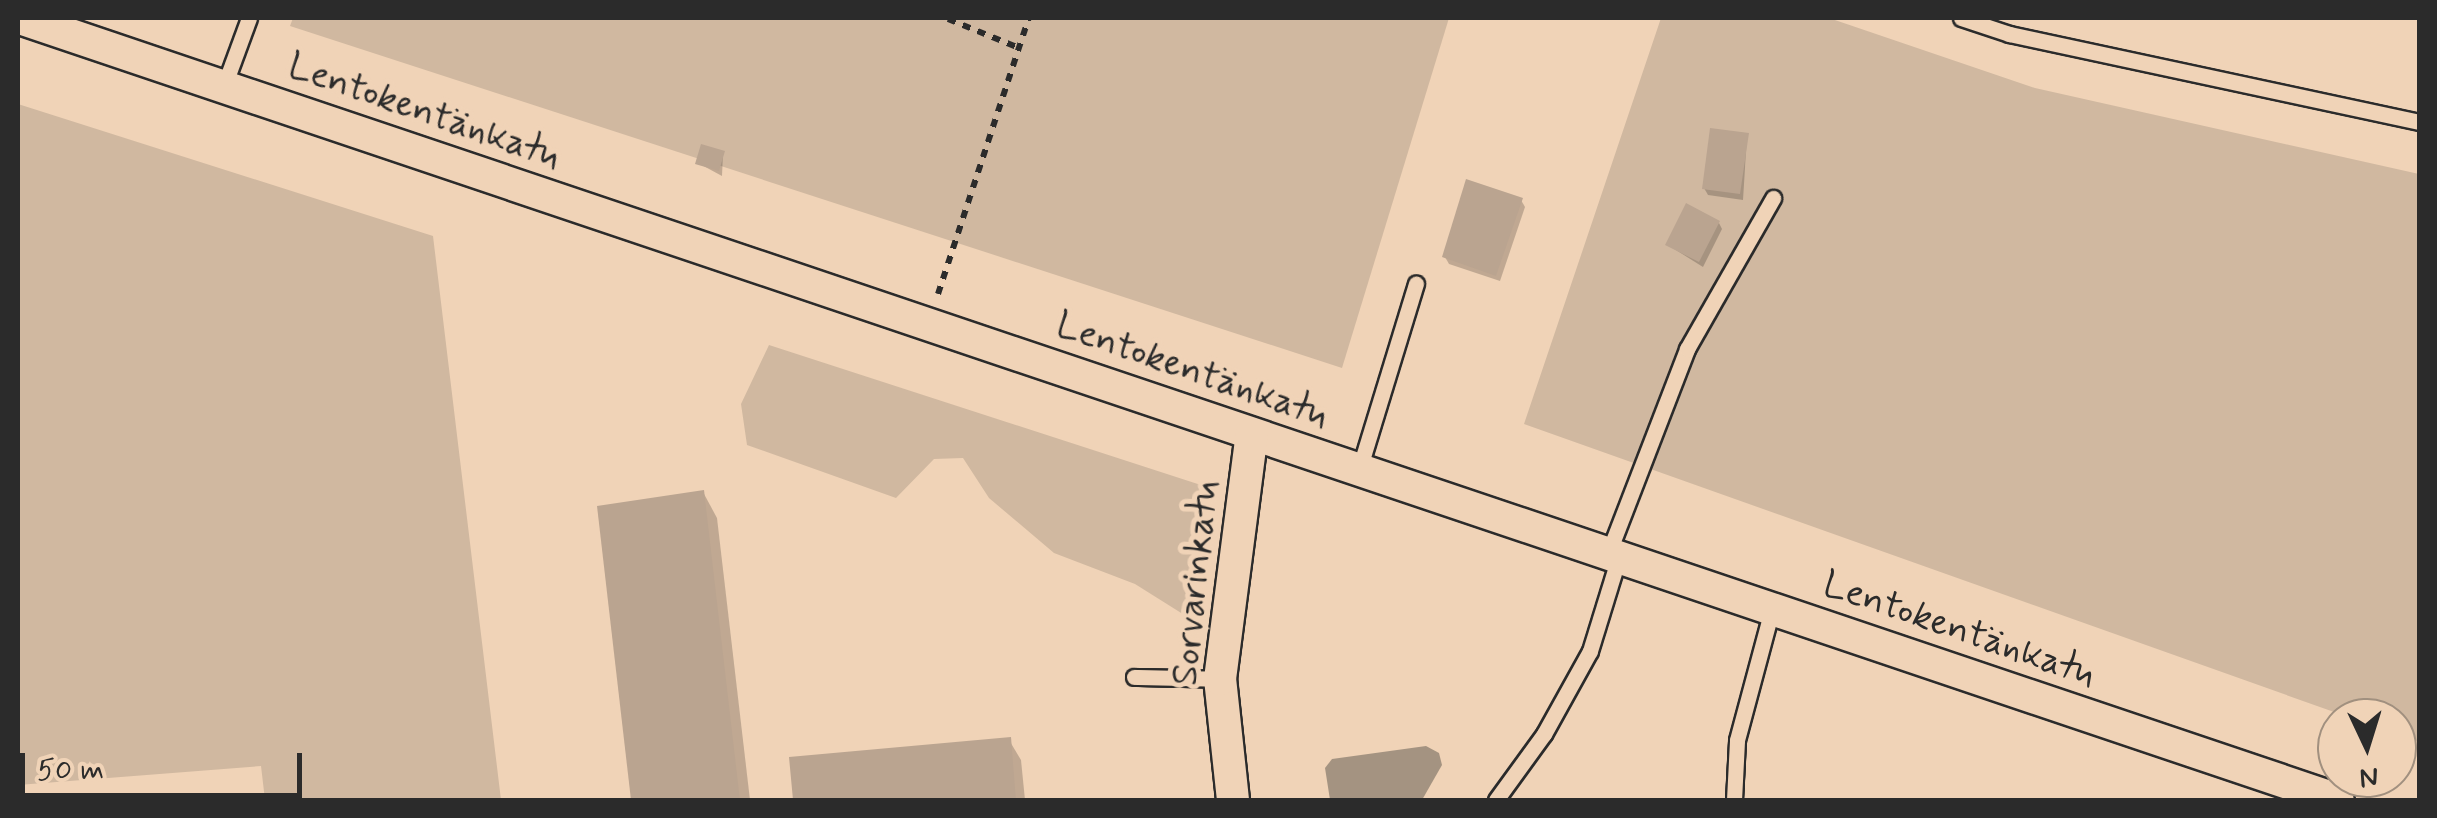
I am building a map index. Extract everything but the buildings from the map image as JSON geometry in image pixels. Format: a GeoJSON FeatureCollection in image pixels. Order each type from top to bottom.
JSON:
{"type":"FeatureCollection","features":[{"type":"Feature","properties":{"kind":"street","name":"Lentokentänkatu"},"geometry":{"type":"LineString","coordinates":[[20,18],[2338,800]]}},
{"type":"Feature","properties":{"kind":"street","name":"Sorvarinkatu"},"geometry":{"type":"LineString","coordinates":[[1233,800],[1220,679],[1252,434]]}},
{"type":"Feature","properties":{"kind":"lane"},"geometry":{"type":"LineString","coordinates":[[224,86],[250,18]]}},
{"type":"Feature","properties":{"kind":"lane"},"geometry":{"type":"LineString","coordinates":[[1961,18],[2009,34],[2420,122]]}},
{"type":"Feature","properties":{"kind":"lane"},"geometry":{"type":"LineString","coordinates":[[1496,800],[1544,734],[1590,651],[1613,555],[1687,349],[1773,198]]}},
{"type":"Feature","properties":{"kind":"lane"},"geometry":{"type":"LineString","coordinates":[[1359,470],[1416,282]]}},
{"type":"Feature","properties":{"kind":"lane"},"geometry":{"type":"LineString","coordinates":[[1734,800],[1737,740],[1772,610]]}},
{"type":"Feature","properties":{"kind":"lane"},"geometry":{"type":"LineString","coordinates":[[1134,677],[1220,679]]}},
{"type":"Feature","properties":{"kind":"path"},"geometry":{"type":"LineString","coordinates":[[928,324],[1028,18]]}},
{"type":"Feature","properties":{"kind":"path"},"geometry":{"type":"LineString","coordinates":[[948,20],[1019,48]]}},
{"type":"Feature","properties":{"kind":"shaded area"},"geometry":{"type":"Polygon","coordinates":[[[293,18],[1449,18],[1342,368],[290,26],[293,18]]]}},
{"type":"Feature","properties":{"kind":"shaded area"},"geometry":{"type":"Polygon","coordinates":[[[1661,18],[1829,18],[2035,88],[2419,174],[2419,742],[2417,698],[2317,698],[2317,706],[1524,424],[1661,18]]]}},
{"type":"Feature","properties":{"kind":"shaded area"},"geometry":{"type":"Polygon","coordinates":[[[18,104],[433,236],[501,800],[265,800],[261,766],[18,785],[18,104]]]}},
{"type":"Feature","properties":{"kind":"shaded area"},"geometry":{"type":"Polygon","coordinates":[[[769,345],[1207,487],[1186,616],[1135,584],[1054,553],[989,498],[963,458],[934,459],[896,498],[747,445],[741,404],[769,345]]]}},
{"type":"Feature","properties":{"kind":"shaded area"},"geometry":{"type":"Polygon","coordinates":[[[1426,746],[1439,753],[1442,765],[1422,800],[1330,800],[1325,768],[1332,759],[1426,746]]]}}]}
